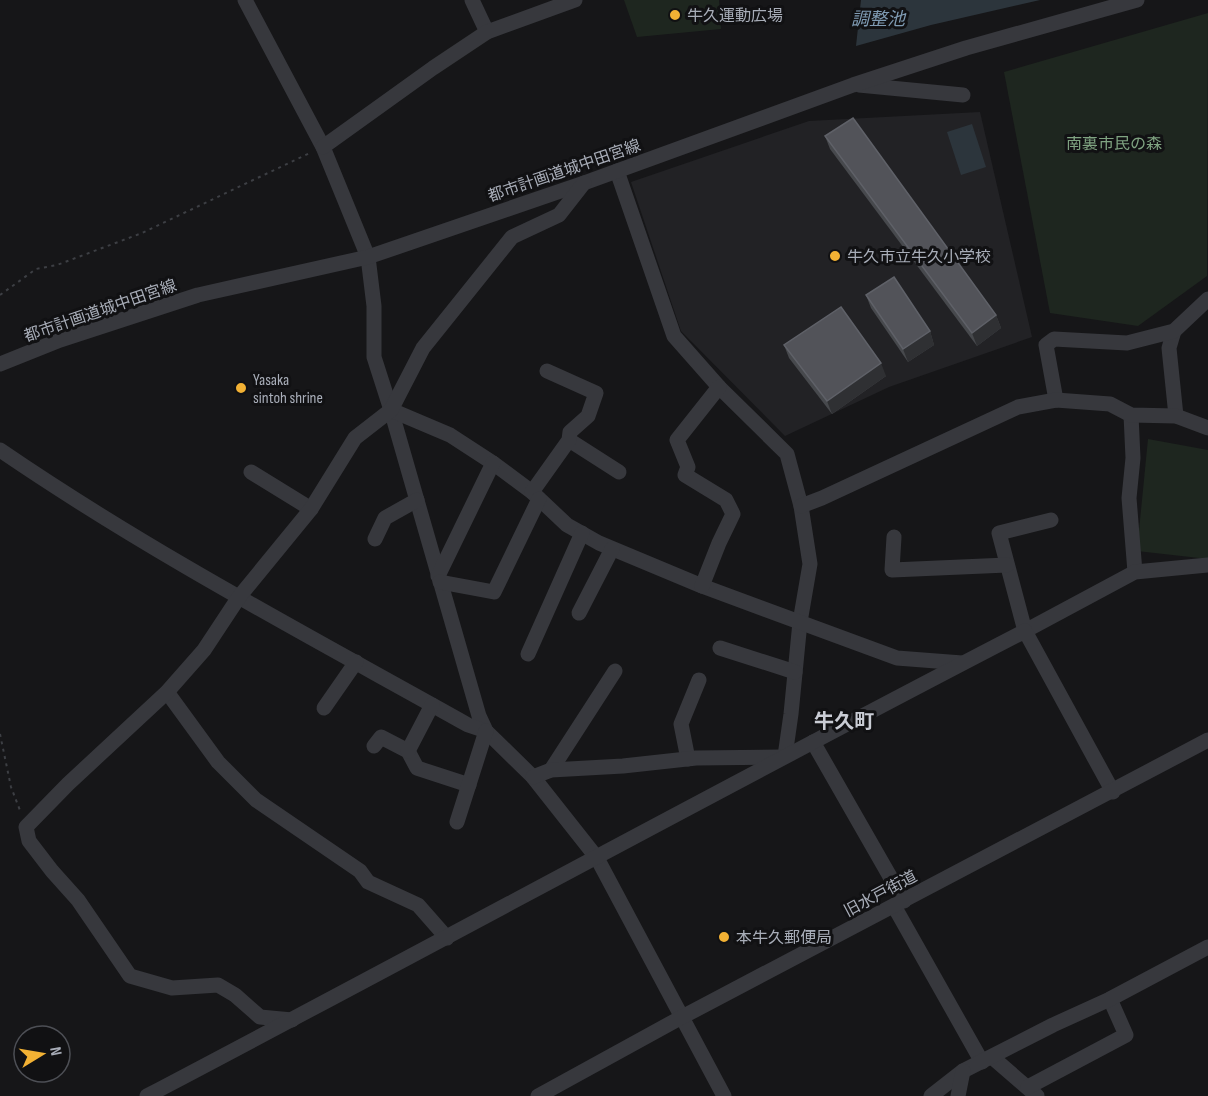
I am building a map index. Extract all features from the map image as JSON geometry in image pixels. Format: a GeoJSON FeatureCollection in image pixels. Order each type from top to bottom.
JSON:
{"type":"FeatureCollection","features":[{"type":"Feature","properties":{"kind":"street"},"geometry":{"type":"LineString","coordinates":[[245,0],[323,147],[368,257],[374,306],[374,357],[479,716],[486,731],[533,777],[597,858],[724,1096]]}},
{"type":"Feature","properties":{"kind":"street"},"geometry":{"type":"LineString","coordinates":[[472,0],[487,32]]}},
{"type":"Feature","properties":{"kind":"street"},"geometry":{"type":"LineString","coordinates":[[323,147],[487,32],[575,0]]}},
{"type":"Feature","properties":{"kind":"street"},"geometry":{"type":"LineString","coordinates":[[1076,0],[1082,15]]}},
{"type":"Feature","properties":{"kind":"street","name":"都市計画道城中田宮線"},"geometry":{"type":"LineString","coordinates":[[0,364],[60,340],[198,296],[368,257],[584,183],[853,85],[966,48],[1137,0]]}},
{"type":"Feature","properties":{"kind":"street"},"geometry":{"type":"LineString","coordinates":[[853,85],[963,95]]}},
{"type":"Feature","properties":{"kind":"street"},"geometry":{"type":"LineString","coordinates":[[617,171],[674,336],[719,387],[787,454],[801,506],[810,564],[800,622],[784,756]]}},
{"type":"Feature","properties":{"kind":"street"},"geometry":{"type":"LineString","coordinates":[[292,1020],[260,1017],[235,995],[218,986],[172,988],[130,976],[78,900],[29,841],[26,826],[167,692],[204,650],[239,597],[310,509],[355,438],[391,410],[423,348],[512,237],[559,215],[584,183]]}},
{"type":"Feature","properties":{"kind":"street"},"geometry":{"type":"LineString","coordinates":[[1056,400],[1046,345],[1054,339],[1127,343],[1174,331],[1208,299]]}},
{"type":"Feature","properties":{"kind":"street"},"geometry":{"type":"LineString","coordinates":[[1174,331],[1169,348],[1176,416]]}},
{"type":"Feature","properties":{"kind":"street"},"geometry":{"type":"LineString","coordinates":[[439,579],[494,592],[535,496],[569,440],[570,432],[588,416],[596,393],[547,371]]}},
{"type":"Feature","properties":{"kind":"street"},"geometry":{"type":"LineString","coordinates":[[702,586],[718,543],[734,514],[726,500],[686,475],[688,467],[676,440],[719,387]]}},
{"type":"Feature","properties":{"kind":"street"},"geometry":{"type":"LineString","coordinates":[[801,506],[1018,407],[1056,400],[1110,404],[1131,415],[1176,416],[1208,429]]}},
{"type":"Feature","properties":{"kind":"street"},"geometry":{"type":"LineString","coordinates":[[391,410],[450,435],[494,463],[567,525],[612,549],[702,586],[897,658],[963,663]]}},
{"type":"Feature","properties":{"kind":"street"},"geometry":{"type":"LineString","coordinates":[[1131,415],[1133,458],[1129,498],[1135,572]]}},
{"type":"Feature","properties":{"kind":"street"},"geometry":{"type":"LineString","coordinates":[[569,440],[619,472]]}},
{"type":"Feature","properties":{"kind":"street"},"geometry":{"type":"LineString","coordinates":[[0,450],[166,555],[468,725],[486,731]]}},
{"type":"Feature","properties":{"kind":"street"},"geometry":{"type":"LineString","coordinates":[[439,579],[494,463]]}},
{"type":"Feature","properties":{"kind":"street"},"geometry":{"type":"LineString","coordinates":[[251,472],[310,509]]}},
{"type":"Feature","properties":{"kind":"street"},"geometry":{"type":"LineString","coordinates":[[375,538],[385,518],[417,500]]}},
{"type":"Feature","properties":{"kind":"street"},"geometry":{"type":"LineString","coordinates":[[1051,519],[999,533],[1006,565],[1025,631],[1113,792]]}},
{"type":"Feature","properties":{"kind":"street"},"geometry":{"type":"LineString","coordinates":[[528,654],[582,533]]}},
{"type":"Feature","properties":{"kind":"street"},"geometry":{"type":"LineString","coordinates":[[894,537],[892,570],[1006,565]]}},
{"type":"Feature","properties":{"kind":"street"},"geometry":{"type":"LineString","coordinates":[[579,613],[612,549]]}},
{"type":"Feature","properties":{"kind":"street"},"geometry":{"type":"LineString","coordinates":[[147,1096],[597,858],[784,756],[1135,572],[1208,566]]}},
{"type":"Feature","properties":{"kind":"street"},"geometry":{"type":"LineString","coordinates":[[720,648],[795,672]]}},
{"type":"Feature","properties":{"kind":"street"},"geometry":{"type":"LineString","coordinates":[[324,708],[356,662]]}},
{"type":"Feature","properties":{"kind":"street"},"geometry":{"type":"LineString","coordinates":[[551,771],[615,671]]}},
{"type":"Feature","properties":{"kind":"street"},"geometry":{"type":"LineString","coordinates":[[688,759],[681,724],[699,680]]}},
{"type":"Feature","properties":{"kind":"street"},"geometry":{"type":"LineString","coordinates":[[167,692],[218,762],[256,800],[360,871],[368,882],[418,905],[447,938]]}},
{"type":"Feature","properties":{"kind":"street"},"geometry":{"type":"LineString","coordinates":[[408,751],[432,705]]}},
{"type":"Feature","properties":{"kind":"street"},"geometry":{"type":"LineString","coordinates":[[457,822],[486,731]]}},
{"type":"Feature","properties":{"kind":"street"},"geometry":{"type":"LineString","coordinates":[[374,746],[381,737],[408,751],[417,768],[469,785]]}},
{"type":"Feature","properties":{"kind":"street","name":"旧水戸街道"},"geometry":{"type":"LineString","coordinates":[[537,1096],[682,1017],[1208,741]]}},
{"type":"Feature","properties":{"kind":"street"},"geometry":{"type":"LineString","coordinates":[[813,742],[899,904],[987,1059],[1033,1092],[1126,1035],[1110,999]]}},
{"type":"Feature","properties":{"kind":"street"},"geometry":{"type":"LineString","coordinates":[[533,777],[551,771],[688,759],[784,756]]}},
{"type":"Feature","properties":{"kind":"street"},"geometry":{"type":"LineString","coordinates":[[931,1096],[963,1071],[1110,999],[1208,946]]}},
{"type":"Feature","properties":{"kind":"street"},"geometry":{"type":"LineString","coordinates":[[958,1096],[963,1071]]}},
{"type":"Feature","properties":{"kind":"path"},"geometry":{"type":"LineString","coordinates":[[0,296],[36,269],[57,265],[142,232],[323,147]]}},
{"type":"Feature","properties":{"kind":"path"},"geometry":{"type":"LineString","coordinates":[[0,734],[11,787],[26,826]]}},
{"type":"Feature","properties":{"kind":"shaded area","name":"牛久市立牛久小学校"},"geometry":{"type":"Polygon","coordinates":[[[980,112],[1032,337],[889,387],[785,436],[681,331],[631,182],[809,121],[980,112]]]}},
{"type":"Feature","properties":{"kind":"green space","name":"牛久運動広場"},"geometry":{"type":"Polygon","coordinates":[[[624,0],[719,0],[721,29],[637,37],[624,0]]]}},
{"type":"Feature","properties":{"kind":"green space","name":"南裏市民の森"},"geometry":{"type":"Polygon","coordinates":[[[1208,13],[1207,276],[1138,326],[1050,313],[1004,72],[1208,13]]]}},
{"type":"Feature","properties":{"kind":"green space"},"geometry":{"type":"Polygon","coordinates":[[[1148,439],[1208,450],[1208,559],[1137,551],[1148,439]]]}},
{"type":"Feature","properties":{"kind":"water","name":"調整池"},"geometry":{"type":"Polygon","coordinates":[[[861,0],[1040,0],[931,25],[856,46],[861,0]]]}},
{"type":"Feature","properties":{"kind":"water"},"geometry":{"type":"Polygon","coordinates":[[[972,124],[986,167],[961,175],[947,132],[972,124]]]}},
{"type":"Feature","properties":{"kind":"building"},"geometry":{"type":"Polygon","coordinates":[[[853,118],[996,315],[972,333],[825,136],[853,118]]]}},
{"type":"Feature","properties":{"kind":"building"},"geometry":{"type":"Polygon","coordinates":[[[894,277],[930,331],[903,349],[866,295],[894,277]]]}},
{"type":"Feature","properties":{"kind":"building"},"geometry":{"type":"Polygon","coordinates":[[[841,307],[881,363],[827,401],[784,345],[841,307]]]}},
{"type":"Feature","properties":{"kind":"place","name":"牛久運動広場"},"geometry":{"type":"Point","coordinates":[675,15]}},
{"type":"Feature","properties":{"kind":"place","name":"牛久市立牛久小学校"},"geometry":{"type":"Point","coordinates":[835,256]}},
{"type":"Feature","properties":{"kind":"place","name":"Yasaka sintoh shrine"},"geometry":{"type":"Point","coordinates":[241,388]}},
{"type":"Feature","properties":{"kind":"place","name":"本牛久郵便局"},"geometry":{"type":"Point","coordinates":[724,937]}},
{"type":"Feature","properties":{"kind":"district","name":"牛久町"},"geometry":{"type":"Point","coordinates":[844,721]}}]}
